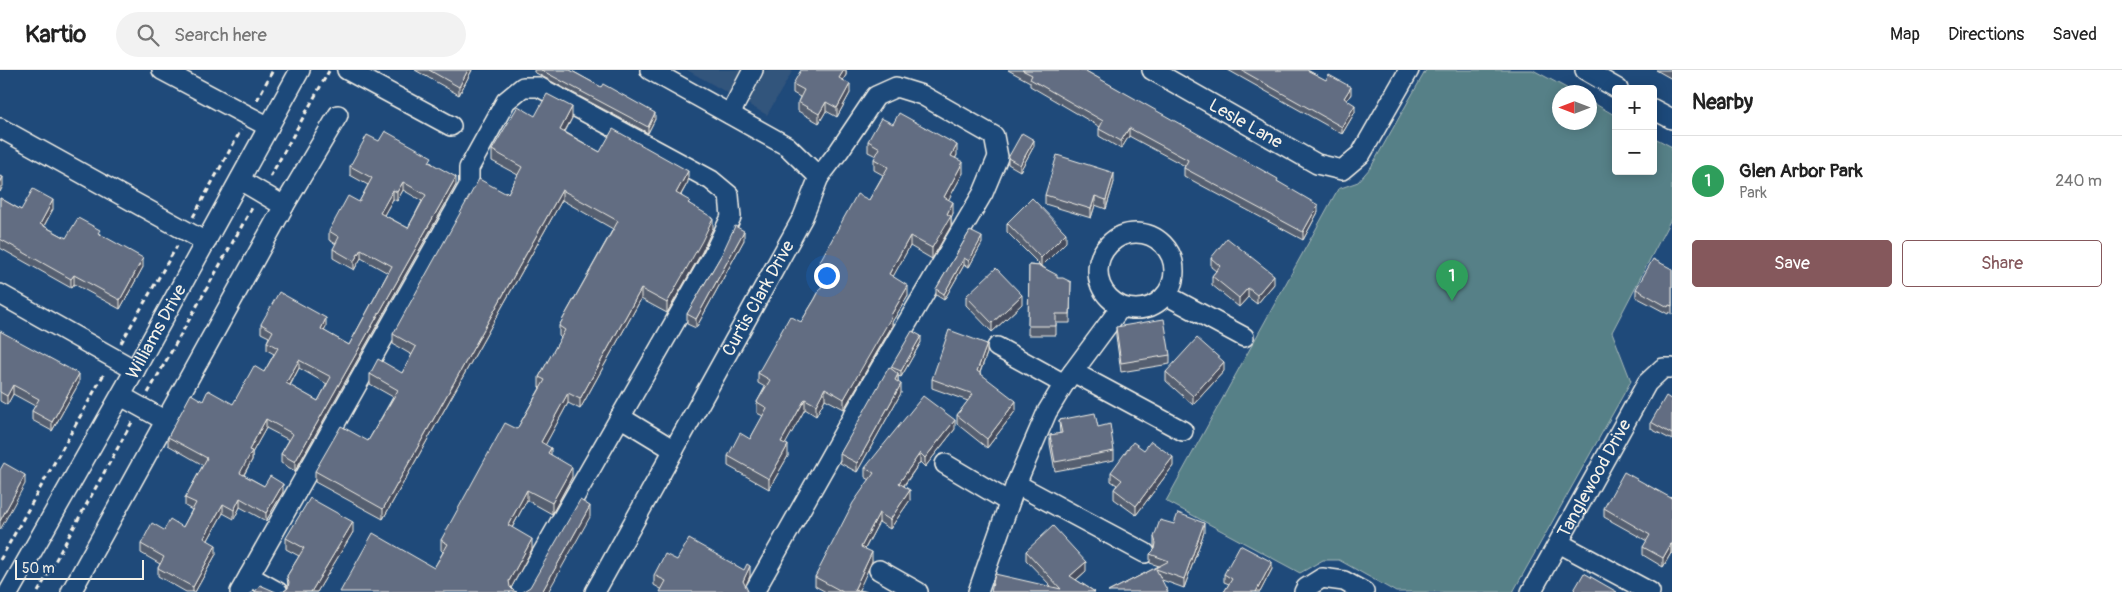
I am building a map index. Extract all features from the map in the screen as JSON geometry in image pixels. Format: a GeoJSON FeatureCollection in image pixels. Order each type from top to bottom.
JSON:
{"type":"FeatureCollection","features":[{"type":"Feature","properties":{"kind":"street"},"geometry":{"type":"LineString","coordinates":[[162,70],[269,127]]}},
{"type":"Feature","properties":{"kind":"street","name":"Williams Drive"},"geometry":{"type":"LineString","coordinates":[[7,586],[121,396],[300,70]]}},
{"type":"Feature","properties":{"kind":"street"},"geometry":{"type":"LineString","coordinates":[[347,70],[450,126]]}},
{"type":"Feature","properties":{"kind":"street"},"geometry":{"type":"LineString","coordinates":[[650,70],[787,146],[819,177]]}},
{"type":"Feature","properties":{"kind":"street"},"geometry":{"type":"LineString","coordinates":[[730,114],[754,70]]}},
{"type":"Feature","properties":{"kind":"street","name":"Lesle Lane"},"geometry":{"type":"LineString","coordinates":[[1152,70],[1317,164],[1342,170],[1361,154],[1409,70]]}},
{"type":"Feature","properties":{"kind":"street"},"geometry":{"type":"LineString","coordinates":[[1585,70],[1612,86]]}},
{"type":"Feature","properties":{"kind":"street"},"geometry":{"type":"LineString","coordinates":[[278,592],[245,584],[469,186],[470,168],[506,101],[523,87],[539,87],[711,180],[729,195],[731,217],[712,257],[520,592]]}},
{"type":"Feature","properties":{"kind":"street","name":"Curtis Clark Drive"},"geometry":{"type":"LineString","coordinates":[[595,592],[803,217],[819,177],[876,96],[896,88],[922,95],[994,136],[998,157],[983,193],[869,388],[754,592]]}},
{"type":"Feature","properties":{"kind":"street"},"geometry":{"type":"LineString","coordinates":[[1657,111],[1672,119]]}},
{"type":"Feature","properties":{"kind":"street"},"geometry":{"type":"LineString","coordinates":[[72,592],[284,206],[338,114]]}},
{"type":"Feature","properties":{"kind":"street"},"geometry":{"type":"LineString","coordinates":[[0,128],[206,242]]}},
{"type":"Feature","properties":{"kind":"street"},"geometry":{"type":"LineString","coordinates":[[240,180],[284,206]]}},
{"type":"Feature","properties":{"kind":"street"},"geometry":{"type":"LineString","coordinates":[[1143,233],[1154,237],[1170,253],[1174,264],[1172,286],[1166,295],[1150,307],[1140,310],[1121,307],[1111,301],[1104,293],[1099,282],[1098,271],[1104,250],[1112,241],[1127,234],[1143,233]]}},
{"type":"Feature","properties":{"kind":"street"},"geometry":{"type":"LineString","coordinates":[[0,294],[135,370]]}},
{"type":"Feature","properties":{"kind":"street"},"geometry":{"type":"LineString","coordinates":[[1166,295],[1244,337]]}},
{"type":"Feature","properties":{"kind":"street"},"geometry":{"type":"LineString","coordinates":[[978,592],[1009,502],[1047,412],[1069,378],[1121,307]]}},
{"type":"Feature","properties":{"kind":"street"},"geometry":{"type":"LineString","coordinates":[[997,347],[1183,431]]}},
{"type":"Feature","properties":{"kind":"street","name":"Tanglewood Drive"},"geometry":{"type":"LineString","coordinates":[[1531,592],[1646,383],[1668,368]]}},
{"type":"Feature","properties":{"kind":"street"},"geometry":{"type":"LineString","coordinates":[[121,396],[166,421]]}},
{"type":"Feature","properties":{"kind":"street"},"geometry":{"type":"LineString","coordinates":[[620,417],[674,450]]}},
{"type":"Feature","properties":{"kind":"street"},"geometry":{"type":"LineString","coordinates":[[945,464],[1009,502]]}},
{"type":"Feature","properties":{"kind":"street"},"geometry":{"type":"LineString","coordinates":[[1016,484],[1144,553]]}},
{"type":"Feature","properties":{"kind":"street"},"geometry":{"type":"LineString","coordinates":[[1559,543],[1650,592]]}},
{"type":"Feature","properties":{"kind":"street"},"geometry":{"type":"LineString","coordinates":[[878,570],[918,592]]}},
{"type":"Feature","properties":{"kind":"street"},"geometry":{"type":"LineString","coordinates":[[1304,592],[1306,588],[1322,578],[1344,581],[1364,592]]}},
{"type":"Feature","properties":{"kind":"path"},"geometry":{"type":"LineString","coordinates":[[0,560],[273,70]]}},
{"type":"Feature","properties":{"kind":"path"},"geometry":{"type":"LineString","coordinates":[[38,592],[329,70]]}},
{"type":"Feature","properties":{"kind":"shaded area"},"geometry":{"type":"Polygon","coordinates":[[[687,70],[793,70],[767,115],[687,70]]]}},
{"type":"Feature","properties":{"kind":"green space"},"geometry":{"type":"Polygon","coordinates":[[[1426,70],[1533,70],[1561,85],[1552,85],[1552,130],[1597,130],[1597,105],[1612,114],[1612,175],[1657,175],[1657,139],[1672,147],[1672,217],[1612,332],[1631,381],[1513,592],[1396,592],[1339,560],[1323,560],[1300,573],[1166,501],[1338,189],[1358,182],[1371,167],[1426,70]]]}},
{"type":"Feature","properties":{"kind":"building"},"geometry":{"type":"Polygon","coordinates":[[[429,70],[468,70],[459,87],[429,70]]]}},
{"type":"Feature","properties":{"kind":"building"},"geometry":{"type":"Polygon","coordinates":[[[541,70],[570,70],[601,87],[603,84],[655,113],[648,127],[541,70]]]}},
{"type":"Feature","properties":{"kind":"building"},"geometry":{"type":"Polygon","coordinates":[[[801,70],[844,70],[839,78],[850,84],[837,108],[826,102],[819,114],[798,102],[804,90],[793,84],[801,70]]]}},
{"type":"Feature","properties":{"kind":"building"},"geometry":{"type":"Polygon","coordinates":[[[1022,70],[1084,70],[1278,179],[1277,181],[1318,205],[1303,232],[1184,168],[1188,160],[1129,128],[1121,141],[1099,129],[1103,121],[1030,79],[1032,75],[1022,70]]]}},
{"type":"Feature","properties":{"kind":"building"},"geometry":{"type":"Polygon","coordinates":[[[1241,70],[1307,70],[1326,80],[1329,75],[1351,87],[1344,98],[1355,105],[1342,127],[1241,70]]]}},
{"type":"Feature","properties":{"kind":"building"},"geometry":{"type":"Polygon","coordinates":[[[547,94],[572,107],[560,130],[600,152],[613,129],[688,171],[676,193],[690,201],[688,203],[713,218],[667,303],[641,289],[580,399],[568,393],[541,442],[551,448],[548,453],[572,467],[552,503],[527,490],[508,525],[532,539],[509,581],[510,587],[517,592],[340,592],[373,533],[434,568],[448,544],[441,540],[505,423],[517,429],[545,380],[539,377],[565,330],[559,326],[618,221],[562,190],[383,509],[315,471],[341,426],[368,441],[398,390],[370,374],[378,359],[402,373],[416,347],[393,334],[479,179],[508,193],[522,167],[492,150],[518,106],[535,116],[547,94]]]}},
{"type":"Feature","properties":{"kind":"building"},"geometry":{"type":"Polygon","coordinates":[[[899,113],[957,145],[951,156],[963,162],[944,197],[953,202],[947,214],[951,216],[932,248],[910,236],[889,274],[908,286],[844,399],[825,388],[816,405],[805,399],[781,442],[788,445],[769,479],[728,456],[740,433],[750,439],[767,408],[757,402],[770,380],[758,373],[790,316],[801,322],[815,299],[830,270],[819,263],[857,194],[869,200],[888,167],[874,159],[880,148],[868,141],[881,118],[893,124],[899,113]]]}},
{"type":"Feature","properties":{"kind":"building"},"geometry":{"type":"Polygon","coordinates":[[[385,131],[432,157],[429,162],[456,177],[295,462],[281,454],[293,434],[266,419],[249,450],[252,451],[240,473],[264,486],[270,476],[283,484],[266,513],[240,498],[234,510],[223,504],[204,538],[216,545],[193,587],[158,568],[164,557],[141,544],[152,523],[164,530],[170,519],[183,527],[196,503],[185,498],[207,458],[168,437],[191,394],[203,401],[208,390],[233,404],[254,366],[264,372],[278,348],[267,342],[273,331],[261,324],[279,292],[326,318],[321,329],[349,345],[392,266],[361,249],[354,261],[333,249],[339,237],[329,231],[348,196],[359,202],[372,178],[350,166],[367,135],[379,141],[385,131]],[[403,182],[397,192],[393,190],[380,213],[408,228],[426,195],[403,182]],[[299,360],[286,383],[318,401],[331,377],[299,360]]]}},
{"type":"Feature","properties":{"kind":"building"},"geometry":{"type":"Polygon","coordinates":[[[1022,133],[1034,140],[1020,165],[1008,158],[1022,133]]]}},
{"type":"Feature","properties":{"kind":"building"},"geometry":{"type":"Polygon","coordinates":[[[1057,155],[1114,173],[1106,200],[1095,196],[1091,209],[1045,195],[1057,155]]]}},
{"type":"Feature","properties":{"kind":"building"},"geometry":{"type":"Polygon","coordinates":[[[33,189],[53,200],[40,224],[66,238],[78,218],[100,230],[98,233],[143,258],[120,300],[74,275],[71,279],[0,239],[0,198],[21,210],[33,189]]]}},
{"type":"Feature","properties":{"kind":"building"},"geometry":{"type":"Polygon","coordinates":[[[1032,198],[1066,233],[1041,258],[1007,223],[1032,198]]]}},
{"type":"Feature","properties":{"kind":"building"},"geometry":{"type":"Polygon","coordinates":[[[735,226],[744,231],[696,319],[687,314],[722,254],[735,226]]]}},
{"type":"Feature","properties":{"kind":"building"},"geometry":{"type":"Polygon","coordinates":[[[970,231],[982,237],[969,261],[964,258],[944,294],[936,289],[970,231]]]}},
{"type":"Feature","properties":{"kind":"building"},"geometry":{"type":"Polygon","coordinates":[[[1227,238],[1274,275],[1257,295],[1248,288],[1239,298],[1212,276],[1220,266],[1211,258],[1227,238]]]}},
{"type":"Feature","properties":{"kind":"building"},"geometry":{"type":"Polygon","coordinates":[[[1653,259],[1672,269],[1672,306],[1669,305],[1668,307],[1636,289],[1653,259]]]}},
{"type":"Feature","properties":{"kind":"building"},"geometry":{"type":"Polygon","coordinates":[[[1029,265],[1040,266],[1057,275],[1057,278],[1063,278],[1071,282],[1070,314],[1056,314],[1056,326],[1028,326],[1029,265]]]}},
{"type":"Feature","properties":{"kind":"building"},"geometry":{"type":"Polygon","coordinates":[[[996,268],[1022,295],[992,323],[966,296],[996,268]]]}},
{"type":"Feature","properties":{"kind":"building"},"geometry":{"type":"Polygon","coordinates":[[[1164,319],[1170,355],[1121,363],[1116,327],[1164,319]]]}},
{"type":"Feature","properties":{"kind":"building"},"geometry":{"type":"Polygon","coordinates":[[[949,330],[987,344],[977,371],[1016,401],[987,439],[957,415],[973,394],[932,379],[949,330]]]}},
{"type":"Feature","properties":{"kind":"building"},"geometry":{"type":"Polygon","coordinates":[[[0,331],[79,374],[52,422],[32,411],[39,399],[13,385],[7,396],[0,392],[0,331]]]}},
{"type":"Feature","properties":{"kind":"building"},"geometry":{"type":"Polygon","coordinates":[[[912,331],[921,336],[901,371],[891,367],[912,331]]]}},
{"type":"Feature","properties":{"kind":"building"},"geometry":{"type":"Polygon","coordinates":[[[1197,338],[1224,362],[1193,396],[1166,372],[1197,338]]]}},
{"type":"Feature","properties":{"kind":"building"},"geometry":{"type":"Polygon","coordinates":[[[889,367],[898,374],[895,380],[901,384],[857,463],[840,454],[889,367]]]}},
{"type":"Feature","properties":{"kind":"building"},"geometry":{"type":"Polygon","coordinates":[[[923,396],[955,420],[925,458],[920,453],[899,483],[910,490],[890,520],[879,513],[861,547],[872,552],[854,590],[869,592],[843,592],[815,577],[853,503],[874,473],[865,468],[923,396]]]}},
{"type":"Feature","properties":{"kind":"building"},"geometry":{"type":"Polygon","coordinates":[[[1666,396],[1672,400],[1672,434],[1651,422],[1666,396]]]}},
{"type":"Feature","properties":{"kind":"building"},"geometry":{"type":"Polygon","coordinates":[[[1095,413],[1098,427],[1110,424],[1114,451],[1055,462],[1050,435],[1062,433],[1059,420],[1095,413]]]}},
{"type":"Feature","properties":{"kind":"building"},"geometry":{"type":"Polygon","coordinates":[[[1151,441],[1173,457],[1136,506],[1114,489],[1122,480],[1111,472],[1133,442],[1144,450],[1151,441]]]}},
{"type":"Feature","properties":{"kind":"building"},"geometry":{"type":"Polygon","coordinates":[[[4,463],[25,475],[0,521],[0,470],[4,463]]]}},
{"type":"Feature","properties":{"kind":"building"},"geometry":{"type":"Polygon","coordinates":[[[1624,472],[1671,498],[1672,496],[1672,545],[1663,558],[1643,547],[1650,535],[1604,508],[1624,472]]]}},
{"type":"Feature","properties":{"kind":"building"},"geometry":{"type":"Polygon","coordinates":[[[310,498],[353,522],[311,592],[283,592],[288,588],[287,576],[304,548],[286,538],[310,498]]]}},
{"type":"Feature","properties":{"kind":"building"},"geometry":{"type":"Polygon","coordinates":[[[580,500],[590,506],[542,592],[522,592],[530,587],[580,500]]]}},
{"type":"Feature","properties":{"kind":"building"},"geometry":{"type":"Polygon","coordinates":[[[1178,513],[1204,523],[1184,579],[1156,569],[1168,592],[1108,592],[1169,561],[1150,554],[1155,549],[1154,537],[1160,520],[1174,524],[1178,513]]]}},
{"type":"Feature","properties":{"kind":"building"},"geometry":{"type":"Polygon","coordinates":[[[1053,526],[1086,562],[1070,576],[1095,592],[991,592],[995,574],[1061,589],[1026,551],[1053,526]]]}},
{"type":"Feature","properties":{"kind":"building"},"geometry":{"type":"Polygon","coordinates":[[[689,539],[744,570],[747,564],[750,566],[743,581],[748,591],[660,592],[666,581],[654,575],[665,554],[677,560],[689,539]]]}},
{"type":"Feature","properties":{"kind":"building"},"geometry":{"type":"Polygon","coordinates":[[[1240,545],[1272,562],[1256,592],[1224,592],[1232,579],[1224,574],[1240,545]]]}},
{"type":"Feature","properties":{"kind":"building"},"geometry":{"type":"Polygon","coordinates":[[[1584,573],[1617,592],[1573,592],[1584,573]]]}},
{"type":"Feature","properties":{"kind":"building"},"geometry":{"type":"Polygon","coordinates":[[[260,585],[276,592],[255,592],[260,585]]]}},
{"type":"Feature","properties":{"kind":"place","name":"Glen Arbor Park"},"geometry":{"type":"Point","coordinates":[1452,301]}}]}
